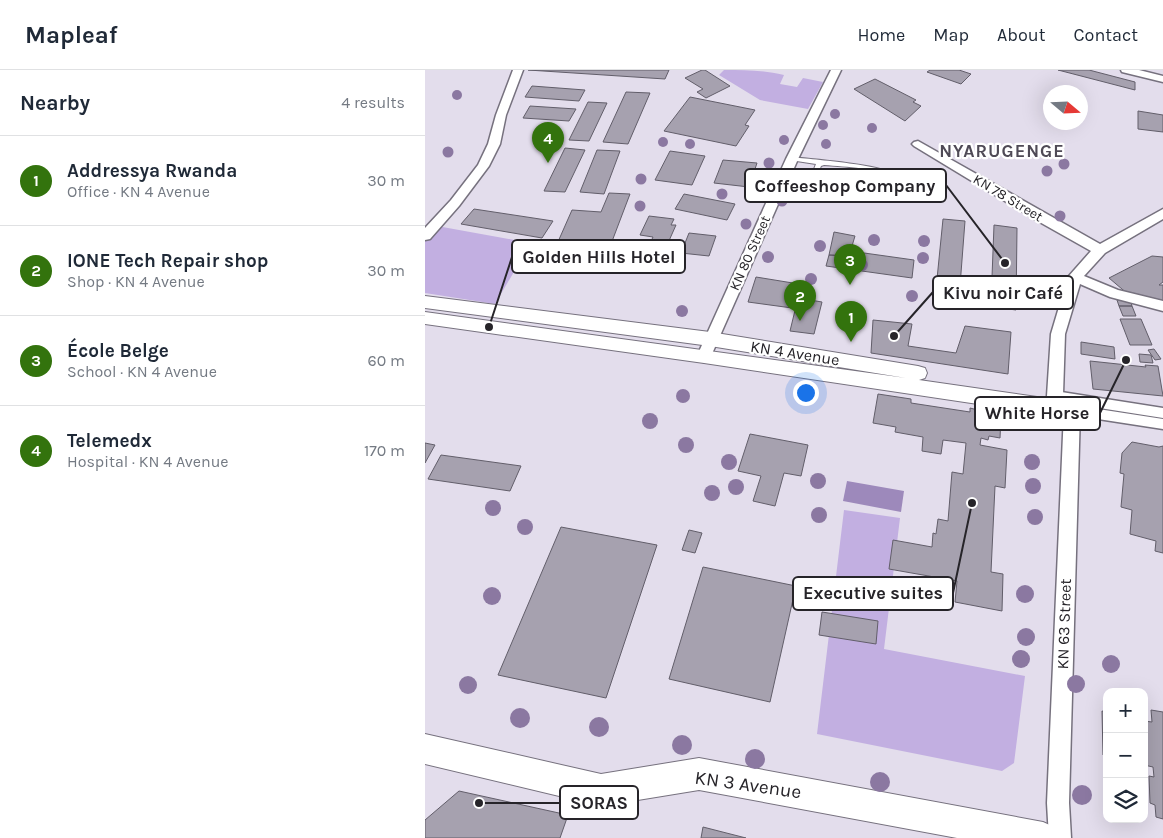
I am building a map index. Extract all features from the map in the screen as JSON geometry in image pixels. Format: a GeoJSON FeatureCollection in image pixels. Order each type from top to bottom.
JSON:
{"type":"FeatureCollection","features":[{"type":"Feature","properties":{"kind":"main road","name":"KN 3 Avenue"},"geometry":{"type":"LineString","coordinates":[[425,749],[601,790],[699,774],[1043,838]]}},
{"type":"Feature","properties":{"kind":"street"},"geometry":{"type":"LineString","coordinates":[[425,236],[455,203],[483,166],[494,144],[501,115],[518,70]]}},
{"type":"Feature","properties":{"kind":"street","name":"KN 80 Street"},"geometry":{"type":"LineString","coordinates":[[707,348],[792,159],[836,70]]}},
{"type":"Feature","properties":{"kind":"street"},"geometry":{"type":"LineString","coordinates":[[1126,70],[1163,79]]}},
{"type":"Feature","properties":{"kind":"street","name":"KN 78 Street"},"geometry":{"type":"LineString","coordinates":[[917,144],[1040,217],[1100,250]]}},
{"type":"Feature","properties":{"kind":"street"},"geometry":{"type":"LineString","coordinates":[[1163,213],[1100,250],[1075,277],[1058,334],[1055,396],[1072,410],[1163,424]]}},
{"type":"Feature","properties":{"kind":"street"},"geometry":{"type":"LineString","coordinates":[[1075,277],[1115,294],[1163,306]]}},
{"type":"Feature","properties":{"kind":"street","name":"KN 4 Avenue"},"geometry":{"type":"LineString","coordinates":[[425,302],[1072,410]]}},
{"type":"Feature","properties":{"kind":"street","name":"KN 4 Avenue"},"geometry":{"type":"LineString","coordinates":[[425,318],[707,348],[1055,396],[1163,413]]}},
{"type":"Feature","properties":{"kind":"street","name":"KN 63 Street"},"geometry":{"type":"LineString","coordinates":[[1060,838],[1059,793],[1072,410]]}},
{"type":"Feature","properties":{"kind":"lane"},"geometry":{"type":"LineString","coordinates":[[792,159],[822,163],[888,173],[897,177],[900,182],[900,189],[893,197],[883,199],[816,190],[811,184],[818,165],[822,163]]}},
{"type":"Feature","properties":{"kind":"shaded area"},"geometry":{"type":"Polygon","coordinates":[[[724,70],[761,71],[784,75],[780,84],[797,87],[803,78],[823,82],[808,109],[760,100],[719,75],[724,70]]]}},
{"type":"Feature","properties":{"kind":"shaded area"},"geometry":{"type":"Polygon","coordinates":[[[437,226],[531,243],[495,304],[425,293],[425,241],[437,226]]]}},
{"type":"Feature","properties":{"kind":"shaded area"},"geometry":{"type":"Polygon","coordinates":[[[847,481],[904,491],[901,512],[843,501],[847,481]]]}},
{"type":"Feature","properties":{"kind":"shaded area"},"geometry":{"type":"Polygon","coordinates":[[[844,510],[900,518],[884,649],[1025,676],[1014,763],[1002,771],[817,734],[844,510]]]}},
{"type":"Feature","properties":{"kind":"building"},"geometry":{"type":"Polygon","coordinates":[[[528,70],[669,70],[665,79],[528,70]]]}},
{"type":"Feature","properties":{"kind":"building"},"geometry":{"type":"Polygon","coordinates":[[[702,70],[730,86],[706,98],[697,92],[703,89],[685,78],[702,70]]]}},
{"type":"Feature","properties":{"kind":"building"},"geometry":{"type":"Polygon","coordinates":[[[930,70],[959,70],[971,74],[961,84],[927,72],[930,70]]]}},
{"type":"Feature","properties":{"kind":"building"},"geometry":{"type":"Polygon","coordinates":[[[1058,70],[1089,70],[1135,82],[1135,90],[1058,70]]]}},
{"type":"Feature","properties":{"kind":"building"},"geometry":{"type":"Polygon","coordinates":[[[875,79],[916,100],[913,102],[921,106],[905,121],[854,89],[875,79]]]}},
{"type":"Feature","properties":{"kind":"building"},"geometry":{"type":"Polygon","coordinates":[[[532,86],[585,90],[579,101],[525,97],[532,86]]]}},
{"type":"Feature","properties":{"kind":"building"},"geometry":{"type":"Polygon","coordinates":[[[626,92],[650,93],[628,144],[603,142],[626,92]]]}},
{"type":"Feature","properties":{"kind":"building"},"geometry":{"type":"Polygon","coordinates":[[[690,97],[755,110],[745,125],[749,126],[736,146],[664,131],[690,97]]]}},
{"type":"Feature","properties":{"kind":"building"},"geometry":{"type":"Polygon","coordinates":[[[588,102],[607,103],[589,141],[569,140],[588,102]]]}},
{"type":"Feature","properties":{"kind":"building"},"geometry":{"type":"Polygon","coordinates":[[[530,106],[576,109],[569,121],[523,118],[530,106]]]}},
{"type":"Feature","properties":{"kind":"building"},"geometry":{"type":"Polygon","coordinates":[[[1138,111],[1163,115],[1163,132],[1138,129],[1138,111]]]}},
{"type":"Feature","properties":{"kind":"building"},"geometry":{"type":"Polygon","coordinates":[[[565,148],[585,150],[565,192],[544,191],[565,148]]]}},
{"type":"Feature","properties":{"kind":"building"},"geometry":{"type":"Polygon","coordinates":[[[597,150],[620,151],[604,194],[580,192],[597,150]]]}},
{"type":"Feature","properties":{"kind":"building"},"geometry":{"type":"Polygon","coordinates":[[[670,151],[705,156],[692,185],[655,180],[670,151]]]}},
{"type":"Feature","properties":{"kind":"building"},"geometry":{"type":"Polygon","coordinates":[[[723,160],[757,163],[749,187],[714,183],[723,160]]]}},
{"type":"Feature","properties":{"kind":"building"},"geometry":{"type":"Polygon","coordinates":[[[609,193],[630,194],[600,273],[546,269],[572,210],[601,212],[609,193]]]}},
{"type":"Feature","properties":{"kind":"building"},"geometry":{"type":"Polygon","coordinates":[[[684,194],[735,204],[727,220],[675,209],[684,194]]]}},
{"type":"Feature","properties":{"kind":"building"},"geometry":{"type":"Polygon","coordinates":[[[474,209],[553,221],[542,238],[461,224],[474,209]]]}},
{"type":"Feature","properties":{"kind":"building"},"geometry":{"type":"Polygon","coordinates":[[[649,216],[674,219],[671,225],[676,225],[664,252],[647,250],[653,237],[640,235],[649,216]]]}},
{"type":"Feature","properties":{"kind":"building"},"geometry":{"type":"Polygon","coordinates":[[[943,219],[965,221],[959,299],[991,303],[994,225],[1017,228],[1016,310],[935,299],[943,219]]]}},
{"type":"Feature","properties":{"kind":"building"},"geometry":{"type":"Polygon","coordinates":[[[834,232],[855,236],[849,256],[829,255],[834,232]]]}},
{"type":"Feature","properties":{"kind":"building"},"geometry":{"type":"Polygon","coordinates":[[[689,233],[716,236],[709,256],[681,253],[689,233]]]}},
{"type":"Feature","properties":{"kind":"building"},"geometry":{"type":"Polygon","coordinates":[[[850,251],[914,260],[912,278],[826,266],[829,255],[849,256],[850,251]]]}},
{"type":"Feature","properties":{"kind":"building"},"geometry":{"type":"Polygon","coordinates":[[[1152,256],[1163,257],[1163,282],[1159,285],[1163,285],[1163,302],[1129,295],[1109,278],[1152,256]]]}},
{"type":"Feature","properties":{"kind":"building"},"geometry":{"type":"Polygon","coordinates":[[[756,277],[799,284],[792,308],[748,302],[756,277]]]}},
{"type":"Feature","properties":{"kind":"building"},"geometry":{"type":"Polygon","coordinates":[[[798,298],[822,302],[814,334],[790,331],[798,298]]]}},
{"type":"Feature","properties":{"kind":"building"},"geometry":{"type":"Polygon","coordinates":[[[1117,300],[1130,300],[1132,306],[1119,306],[1117,300]]]}},
{"type":"Feature","properties":{"kind":"building"},"geometry":{"type":"Polygon","coordinates":[[[1119,306],[1132,306],[1136,316],[1123,316],[1119,306]]]}},
{"type":"Feature","properties":{"kind":"building"},"geometry":{"type":"Polygon","coordinates":[[[1120,319],[1141,319],[1152,345],[1130,345],[1120,319]]]}},
{"type":"Feature","properties":{"kind":"building"},"geometry":{"type":"Polygon","coordinates":[[[873,320],[912,324],[908,346],[956,353],[965,326],[1011,332],[1008,374],[871,353],[873,320]]]}},
{"type":"Feature","properties":{"kind":"building"},"geometry":{"type":"Polygon","coordinates":[[[1081,342],[1114,347],[1115,359],[1081,354],[1081,342]]]}},
{"type":"Feature","properties":{"kind":"building"},"geometry":{"type":"Polygon","coordinates":[[[1154,349],[1161,359],[1155,360],[1148,350],[1154,349]]]}},
{"type":"Feature","properties":{"kind":"building"},"geometry":{"type":"Polygon","coordinates":[[[1139,354],[1151,355],[1153,363],[1140,362],[1139,354]]]}},
{"type":"Feature","properties":{"kind":"building"},"geometry":{"type":"Polygon","coordinates":[[[1090,361],[1146,367],[1145,365],[1158,366],[1163,396],[1093,389],[1090,361]]]}},
{"type":"Feature","properties":{"kind":"building"},"geometry":{"type":"Polygon","coordinates":[[[878,394],[911,399],[911,403],[970,412],[970,408],[1001,416],[1000,438],[989,436],[988,440],[981,438],[980,445],[1007,450],[1005,488],[995,486],[991,572],[1003,574],[1002,611],[955,602],[957,581],[889,569],[893,540],[932,547],[933,533],[936,534],[938,519],[948,521],[952,472],[963,474],[966,443],[943,440],[941,454],[922,451],[923,437],[895,432],[896,427],[873,423],[878,394]]]}},
{"type":"Feature","properties":{"kind":"building"},"geometry":{"type":"Polygon","coordinates":[[[750,434],[808,445],[801,476],[784,473],[775,506],[753,501],[761,476],[738,471],[750,434]]]}},
{"type":"Feature","properties":{"kind":"building"},"geometry":{"type":"Polygon","coordinates":[[[1132,442],[1159,447],[1163,446],[1163,553],[1155,551],[1156,541],[1130,534],[1132,510],[1121,507],[1124,474],[1120,473],[1122,453],[1132,442]]]}},
{"type":"Feature","properties":{"kind":"building"},"geometry":{"type":"Polygon","coordinates":[[[425,443],[435,445],[425,463],[425,443]]]}},
{"type":"Feature","properties":{"kind":"building"},"geometry":{"type":"Polygon","coordinates":[[[441,455],[521,466],[510,491],[428,479],[441,455]]]}},
{"type":"Feature","properties":{"kind":"building"},"geometry":{"type":"Polygon","coordinates":[[[561,527],[657,545],[606,698],[498,675],[561,527]]]}},
{"type":"Feature","properties":{"kind":"building"},"geometry":{"type":"Polygon","coordinates":[[[689,530],[702,533],[695,553],[682,550],[689,530]]]}},
{"type":"Feature","properties":{"kind":"building"},"geometry":{"type":"Polygon","coordinates":[[[703,567],[796,586],[770,702],[669,679],[703,567]]]}},
{"type":"Feature","properties":{"kind":"building"},"geometry":{"type":"Polygon","coordinates":[[[822,612],[878,621],[876,644],[819,635],[822,612]]]}},
{"type":"Feature","properties":{"kind":"building"},"geometry":{"type":"Polygon","coordinates":[[[1151,710],[1163,712],[1163,819],[1156,817],[1155,805],[1150,803],[1149,776],[1154,777],[1153,767],[1148,766],[1148,722],[1152,722],[1151,710]]]}},
{"type":"Feature","properties":{"kind":"building"},"geometry":{"type":"Polygon","coordinates":[[[1102,711],[1103,711],[1103,755],[1102,711]]]}},
{"type":"Feature","properties":{"kind":"building"},"geometry":{"type":"Polygon","coordinates":[[[459,791],[568,815],[560,838],[425,838],[425,820],[459,791]]]}},
{"type":"Feature","properties":{"kind":"building"},"geometry":{"type":"Polygon","coordinates":[[[703,827],[746,838],[701,838],[703,827]]]}},
{"type":"Feature","properties":{"kind":"place","name":"Telemedx"},"geometry":{"type":"Point","coordinates":[548,163]}},
{"type":"Feature","properties":{"kind":"place","name":"Coffeeshop Company"},"geometry":{"type":"Point","coordinates":[1005,263]}},
{"type":"Feature","properties":{"kind":"place","name":"École Belge"},"geometry":{"type":"Point","coordinates":[850,285]}},
{"type":"Feature","properties":{"kind":"place","name":"IONE Tech Repair shop"},"geometry":{"type":"Point","coordinates":[800,321]}},
{"type":"Feature","properties":{"kind":"place","name":"Golden Hills Hotel"},"geometry":{"type":"Point","coordinates":[489,327]}},
{"type":"Feature","properties":{"kind":"place","name":"Kivu noir Café"},"geometry":{"type":"Point","coordinates":[894,336]}},
{"type":"Feature","properties":{"kind":"place","name":"Addressya Rwanda"},"geometry":{"type":"Point","coordinates":[851,342]}},
{"type":"Feature","properties":{"kind":"place","name":"White Horse"},"geometry":{"type":"Point","coordinates":[1126,360]}},
{"type":"Feature","properties":{"kind":"place","name":"Executive suites"},"geometry":{"type":"Point","coordinates":[972,503]}},
{"type":"Feature","properties":{"kind":"place","name":"SORAS"},"geometry":{"type":"Point","coordinates":[479,803]}},
{"type":"Feature","properties":{"kind":"district","name":"NYARUGENGE"},"geometry":{"type":"Point","coordinates":[1002,151]}}]}
